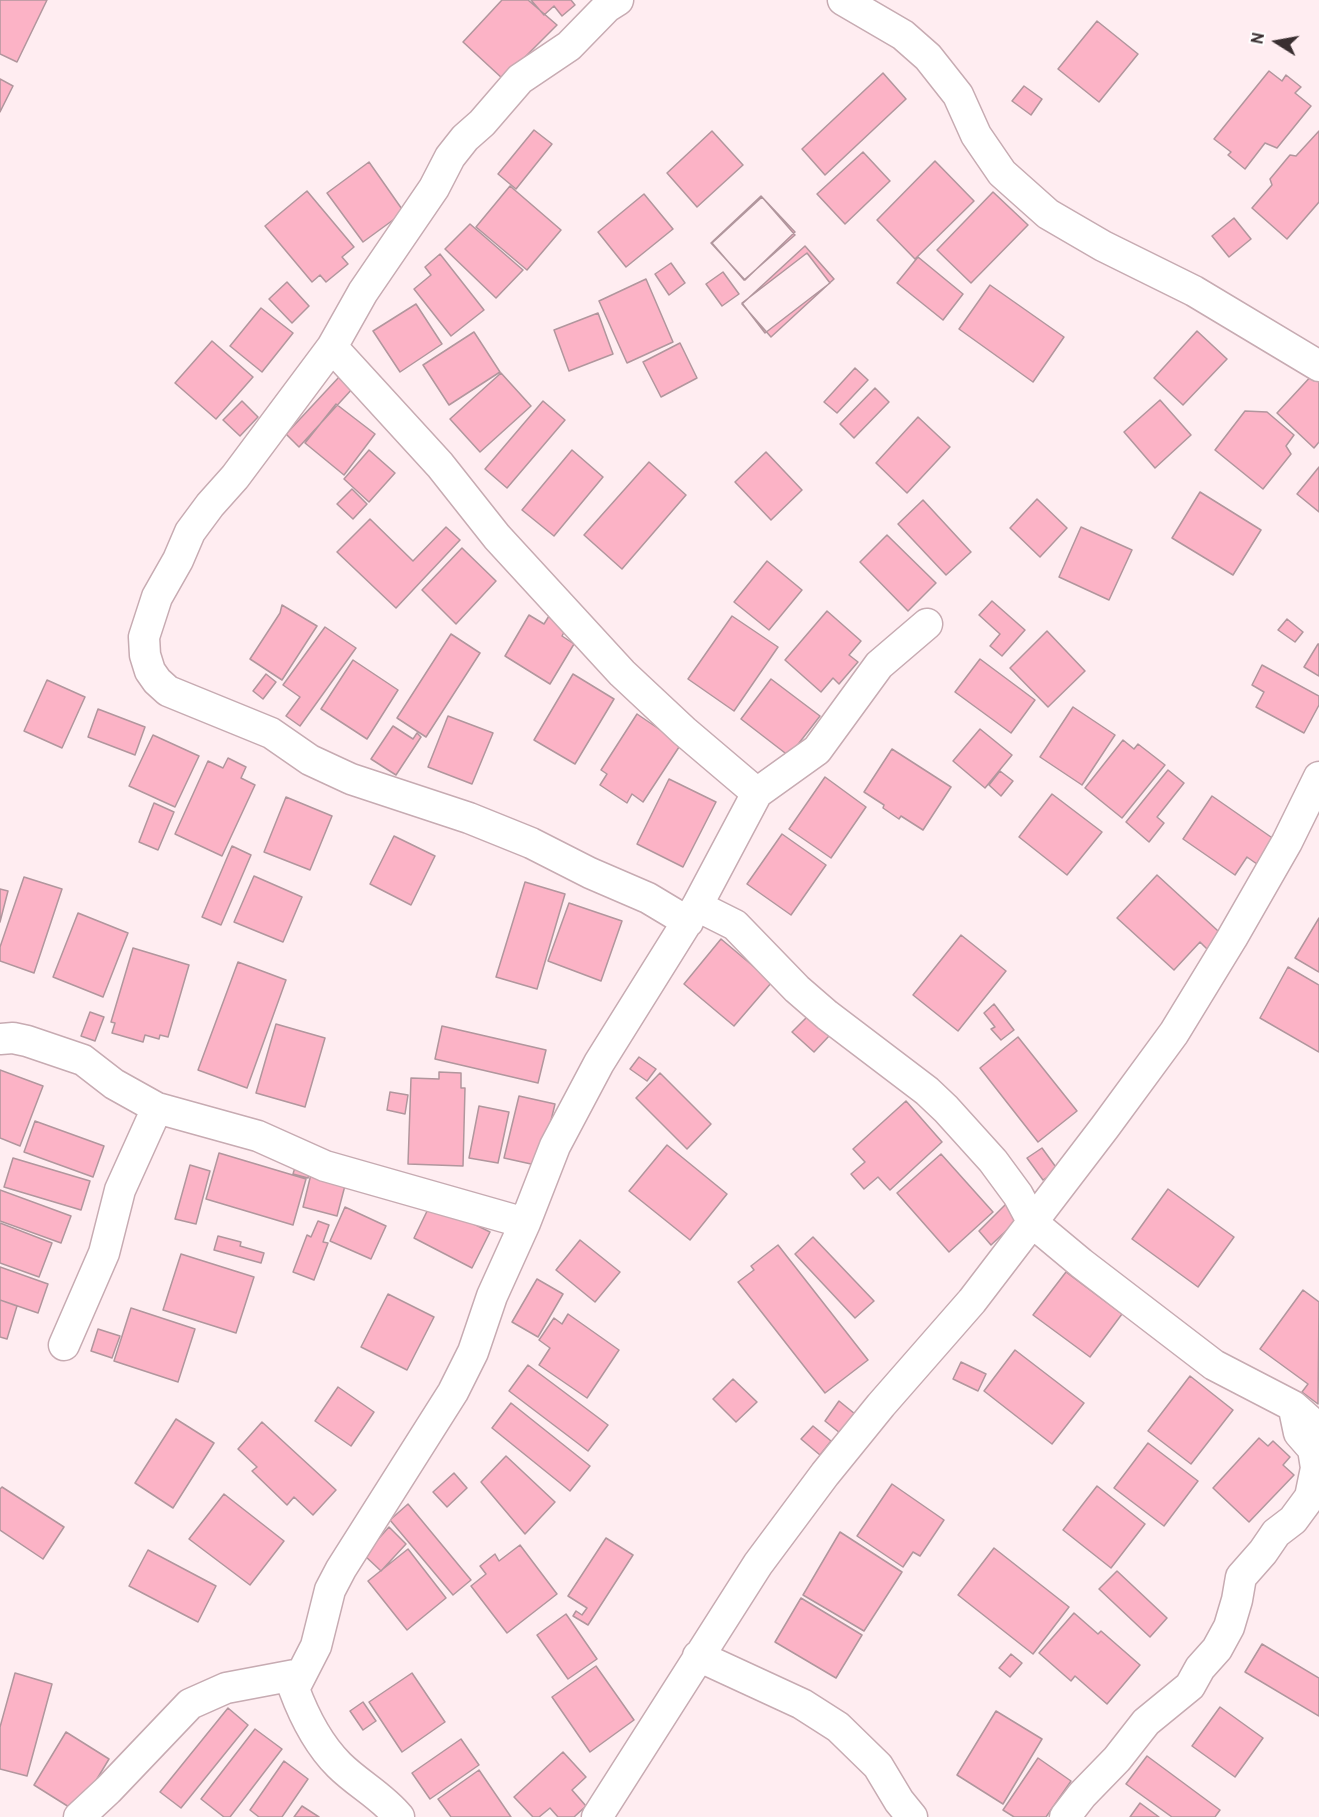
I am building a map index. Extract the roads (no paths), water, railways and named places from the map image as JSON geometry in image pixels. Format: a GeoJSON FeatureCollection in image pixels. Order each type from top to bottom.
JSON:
{"type":"FeatureCollection","features":[{"type":"Feature","properties":{"kind":"street"},"geometry":{"type":"LineString","coordinates":[[618,0],[569,46],[520,79],[450,157],[434,188],[363,292],[332,347],[235,477],[190,532],[178,560],[157,597],[144,637],[145,655],[150,671],[168,691],[271,734],[310,760],[351,779],[469,818],[531,843],[590,873],[648,898],[693,914],[735,925],[796,989],[927,1091],[946,1109],[993,1161],[1018,1195],[1033,1222],[1081,1263],[1214,1365],[1293,1406],[1319,1429]]}},
{"type":"Feature","properties":{"kind":"street"},"geometry":{"type":"LineString","coordinates":[[843,0],[903,35],[928,57],[958,95],[976,135],[1002,173],[1048,214],[1104,246],[1194,291],[1319,366]]}},
{"type":"Feature","properties":{"kind":"street"},"geometry":{"type":"LineString","coordinates":[[332,347],[440,465],[497,537],[622,673],[684,731],[757,793]]}},
{"type":"Feature","properties":{"kind":"street"},"geometry":{"type":"LineString","coordinates":[[399,1817],[388,1804],[339,1765],[318,1740],[294,1689],[316,1646],[330,1590],[340,1569],[453,1392],[473,1352],[492,1296],[525,1223],[555,1146],[599,1063],[693,914],[757,793],[817,750],[879,665],[927,624]]}},
{"type":"Feature","properties":{"kind":"street"},"geometry":{"type":"LineString","coordinates":[[597,1817],[759,1564],[825,1474],[881,1405],[972,1301],[1174,1033],[1287,842],[1319,777]]}},
{"type":"Feature","properties":{"kind":"street"},"geometry":{"type":"LineString","coordinates":[[0,1039],[13,1038],[27,1041],[83,1060],[114,1084],[157,1108],[258,1136],[325,1166],[525,1223]]}},
{"type":"Feature","properties":{"kind":"street"},"geometry":{"type":"LineString","coordinates":[[64,1345],[104,1253],[120,1190],[157,1108]]}},
{"type":"Feature","properties":{"kind":"street"},"geometry":{"type":"LineString","coordinates":[[1065,1817],[1082,1795],[1117,1759],[1146,1722],[1190,1686],[1229,1628],[1241,1577],[1276,1533],[1293,1520],[1310,1497],[1316,1468],[1313,1449],[1299,1433],[1293,1406]]}},
{"type":"Feature","properties":{"kind":"street"},"geometry":{"type":"LineString","coordinates":[[698,1656],[802,1704],[838,1727],[878,1766],[899,1801],[912,1817]]}},
{"type":"Feature","properties":{"kind":"street"},"geometry":{"type":"LineString","coordinates":[[79,1817],[190,1704],[226,1688],[300,1674]]}}]}
